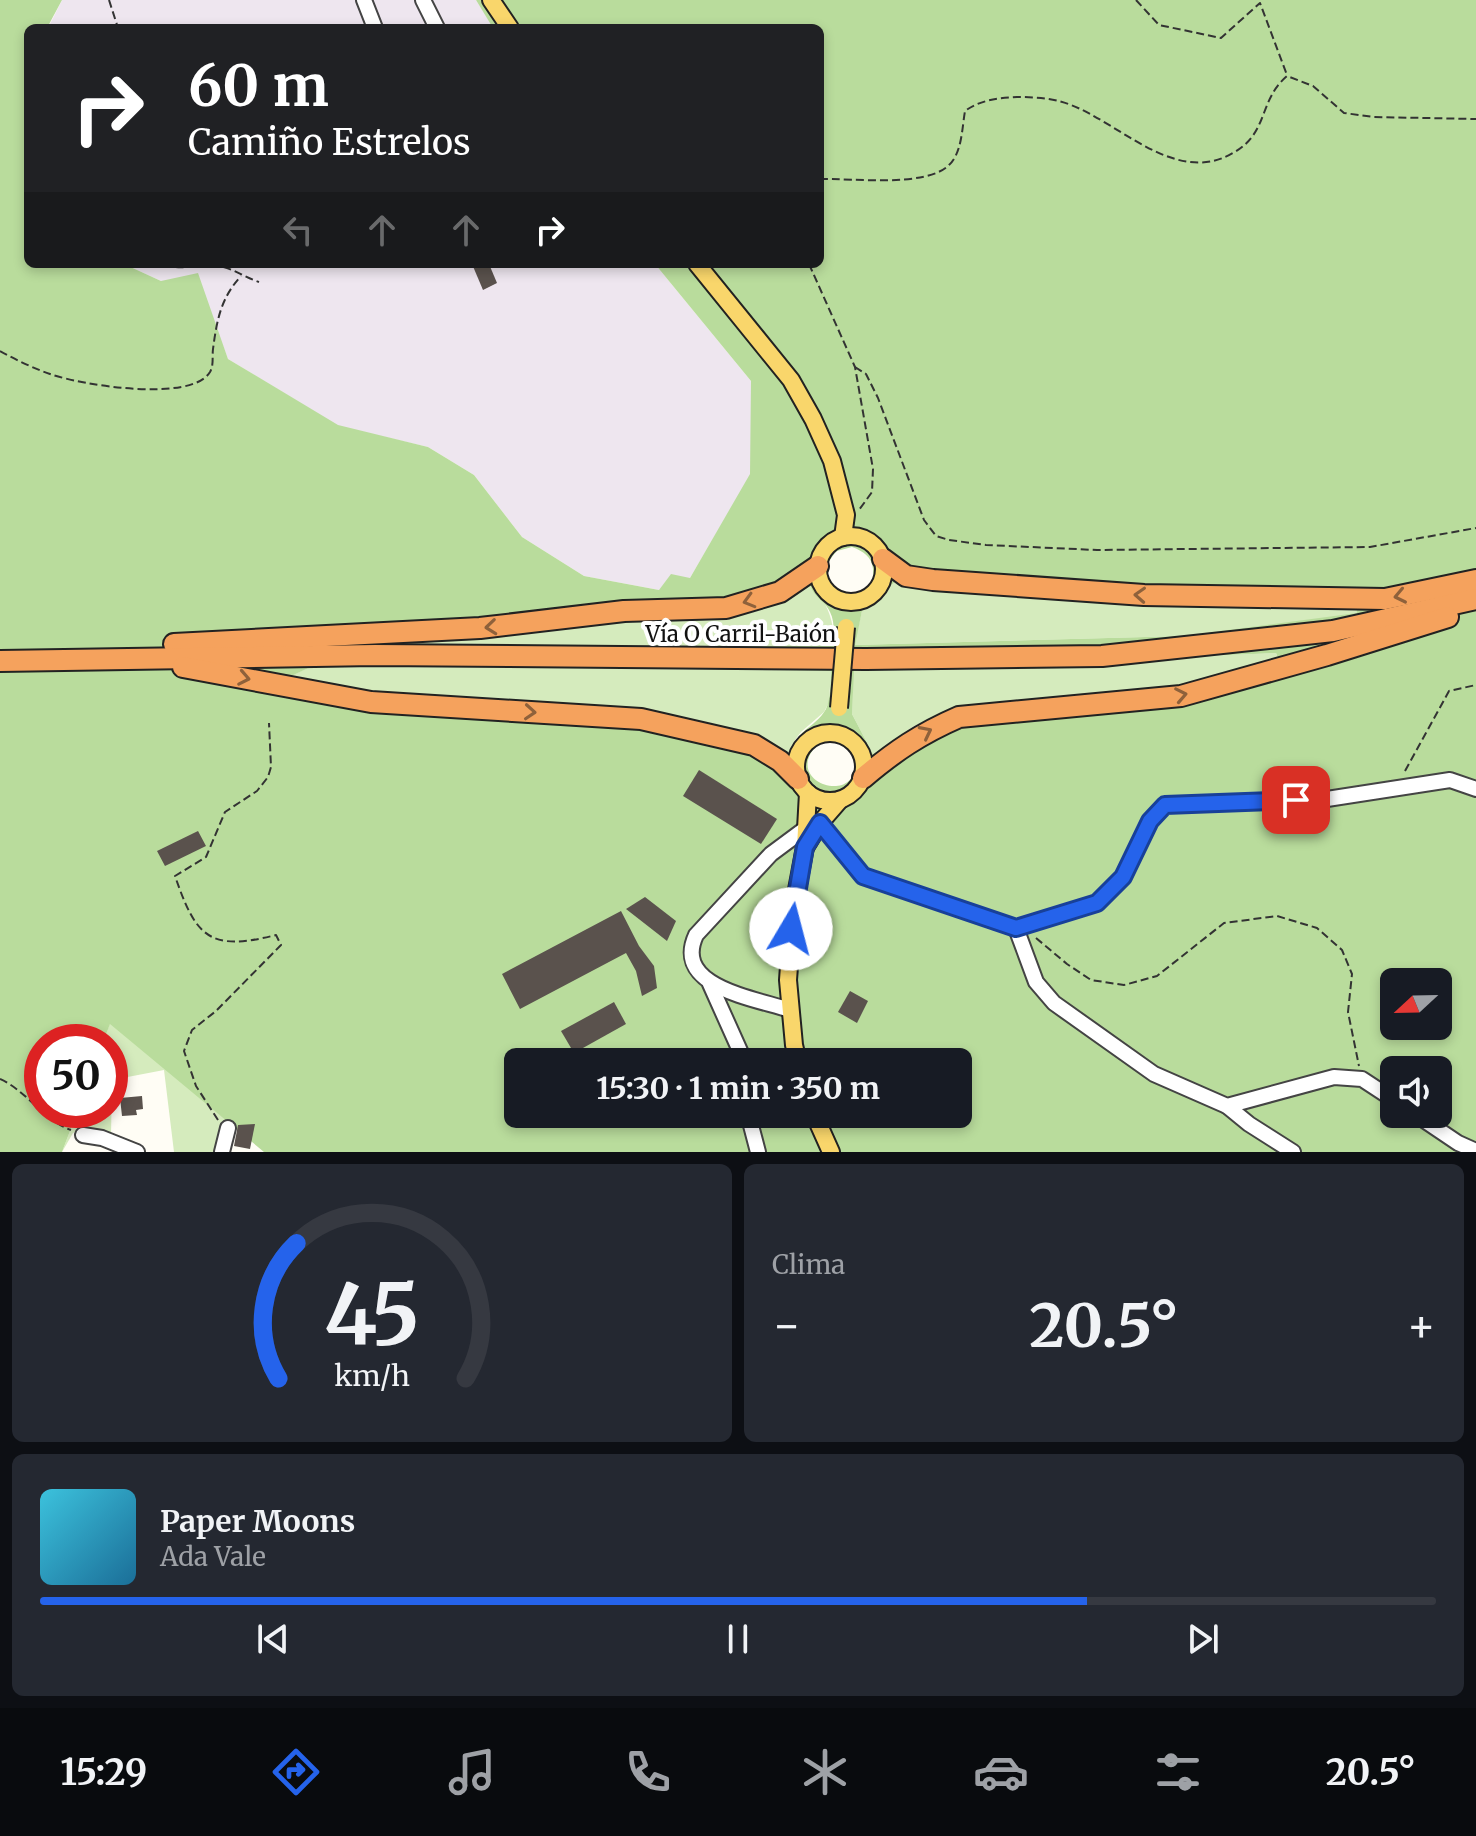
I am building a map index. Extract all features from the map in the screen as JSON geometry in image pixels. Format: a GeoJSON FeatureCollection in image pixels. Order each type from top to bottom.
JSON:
{"type":"FeatureCollection","features":[{"type":"Feature","properties":{"kind":"highway"},"geometry":{"type":"LineString","coordinates":[[883,559],[906,576],[933,580],[1144,595],[1385,599],[1476,580]]}},
{"type":"Feature","properties":{"kind":"highway"},"geometry":{"type":"LineString","coordinates":[[28,659],[154,646],[480,628],[624,611],[726,608],[780,592],[818,566]]}},
{"type":"Feature","properties":{"kind":"highway","name":"Vía O Carril-Baión"},"geometry":{"type":"LineString","coordinates":[[0,661],[375,655],[850,659],[1102,656],[1333,631],[1476,599]]}},
{"type":"Feature","properties":{"kind":"highway"},"geometry":{"type":"LineString","coordinates":[[863,778],[912,740],[959,717],[1181,696],[1327,655],[1476,607]]}},
{"type":"Feature","properties":{"kind":"highway"},"geometry":{"type":"LineString","coordinates":[[28,659],[188,667],[371,702],[641,719],[754,745],[780,761],[803,786]]}},
{"type":"Feature","properties":{"kind":"main road"},"geometry":{"type":"LineString","coordinates":[[491,0],[507,24]]}},
{"type":"Feature","properties":{"kind":"main road"},"geometry":{"type":"LineString","coordinates":[[700,268],[791,380],[813,419],[832,461],[846,515],[843,537]]}},
{"type":"Feature","properties":{"kind":"main road"},"geometry":{"type":"LineString","coordinates":[[853,535],[872,542],[883,559],[884,578],[874,594],[856,602],[837,599],[822,585],[818,566],[826,547],[843,537],[853,535]]}},
{"type":"Feature","properties":{"kind":"main road"},"geometry":{"type":"LineString","coordinates":[[838,733],[846,602]]}},
{"type":"Feature","properties":{"kind":"main road"},"geometry":{"type":"LineString","coordinates":[[796,1048],[788,980],[793,911],[805,847],[813,826],[840,800],[850,795],[863,778],[863,755],[848,738],[838,733],[827,732],[808,741],[797,758],[813,826]]}},
{"type":"Feature","properties":{"kind":"main road"},"geometry":{"type":"LineString","coordinates":[[803,786],[818,799],[840,800]]}},
{"type":"Feature","properties":{"kind":"main road"},"geometry":{"type":"LineString","coordinates":[[820,1128],[831,1152]]}},
{"type":"Feature","properties":{"kind":"street"},"geometry":{"type":"LineString","coordinates":[[364,0],[373,24]]}},
{"type":"Feature","properties":{"kind":"street"},"geometry":{"type":"LineString","coordinates":[[423,0],[435,24]]}},
{"type":"Feature","properties":{"kind":"street"},"geometry":{"type":"LineString","coordinates":[[790,1010],[710,984],[697,973],[691,960],[690,947],[696,935],[771,854],[813,826],[863,876],[1016,928],[1097,903],[1123,877],[1150,821],[1165,805],[1327,799],[1450,780],[1476,789]]}},
{"type":"Feature","properties":{"kind":"street"},"geometry":{"type":"LineString","coordinates":[[1016,928],[1036,982],[1054,1003],[1154,1074],[1227,1106],[1293,1152]]}},
{"type":"Feature","properties":{"kind":"street"},"geometry":{"type":"LineString","coordinates":[[710,984],[739,1048]]}},
{"type":"Feature","properties":{"kind":"street"},"geometry":{"type":"LineString","coordinates":[[1227,1106],[1334,1077],[1362,1079],[1380,1091]]}},
{"type":"Feature","properties":{"kind":"street"},"geometry":{"type":"LineString","coordinates":[[222,1152],[228,1128]]}},
{"type":"Feature","properties":{"kind":"street"},"geometry":{"type":"LineString","coordinates":[[752,1128],[758,1152]]}},
{"type":"Feature","properties":{"kind":"street"},"geometry":{"type":"LineString","coordinates":[[1436,1128],[1476,1151]]}},
{"type":"Feature","properties":{"kind":"street"},"geometry":{"type":"LineString","coordinates":[[83,1135],[102,1138],[137,1152]]}},
{"type":"Feature","properties":{"kind":"path"},"geometry":{"type":"LineString","coordinates":[[109,0],[117,24]]}},
{"type":"Feature","properties":{"kind":"path"},"geometry":{"type":"LineString","coordinates":[[1136,0],[1159,25],[1221,38],[1260,3],[1287,76],[1313,86],[1344,113],[1374,117],[1476,119]]}},
{"type":"Feature","properties":{"kind":"path"},"geometry":{"type":"LineString","coordinates":[[824,179],[878,182],[937,172],[950,165],[958,149],[965,111],[976,103],[1005,98],[1039,97],[1071,105],[1180,162],[1208,162],[1233,153],[1259,132],[1263,110],[1276,86],[1287,76]]}},
{"type":"Feature","properties":{"kind":"path"},"geometry":{"type":"LineString","coordinates":[[227,268],[259,282]]}},
{"type":"Feature","properties":{"kind":"path"},"geometry":{"type":"LineString","coordinates":[[812,268],[855,367],[873,469],[872,492],[860,510],[846,515]]}},
{"type":"Feature","properties":{"kind":"path"},"geometry":{"type":"LineString","coordinates":[[0,351],[53,375],[88,384],[151,389],[183,387],[204,380],[213,368],[216,327],[226,292],[241,276]]}},
{"type":"Feature","properties":{"kind":"path"},"geometry":{"type":"LineString","coordinates":[[855,367],[866,374],[878,398],[924,520],[936,536],[949,540],[986,545],[1097,550],[1329,548],[1370,547],[1476,528]]}},
{"type":"Feature","properties":{"kind":"path"},"geometry":{"type":"LineString","coordinates":[[1396,788],[1449,691],[1476,685]]}},
{"type":"Feature","properties":{"kind":"path"},"geometry":{"type":"LineString","coordinates":[[228,1128],[216,1118],[196,1086],[184,1051],[192,1030],[216,1011],[281,945],[276,935],[227,942],[206,935],[193,922],[175,876],[206,857],[225,812],[257,791],[268,777],[271,758],[269,723]]}},
{"type":"Feature","properties":{"kind":"path"},"geometry":{"type":"LineString","coordinates":[[1016,928],[1040,940],[1091,980],[1124,985],[1157,976],[1224,923],[1277,916],[1317,928],[1342,950],[1352,974],[1348,1012],[1362,1079]]}},
{"type":"Feature","properties":{"kind":"path"},"geometry":{"type":"LineString","coordinates":[[0,1079],[28,1097],[65,1128],[83,1135]]}},
{"type":"Feature","properties":{"kind":"shaded area"},"geometry":{"type":"Polygon","coordinates":[[[62,0],[476,0],[491,24],[50,24],[62,0]]]}},
{"type":"Feature","properties":{"kind":"shaded area"},"geometry":{"type":"Polygon","coordinates":[[[133,268],[658,268],[751,381],[751,474],[690,578],[659,590],[584,576],[522,537],[474,475],[428,447],[338,426],[228,359],[216,327],[161,281],[133,268]]]}},
{"type":"Feature","properties":{"kind":"green space"},"geometry":{"type":"Polygon","coordinates":[[[0,0],[62,0],[49,24],[24,24],[24,268],[133,268],[161,281],[198,273],[228,359],[338,425],[428,447],[474,475],[522,537],[584,576],[659,590],[671,574],[690,578],[750,474],[751,381],[658,268],[824,268],[824,24],[491,24],[476,0],[1476,0],[1476,1152],[264,1152],[128,1039],[128,1024],[24,1024],[24,1128],[71,1128],[62,1152],[0,1152],[0,0]],[[852,547],[837,551],[828,565],[827,577],[842,592],[864,591],[871,583],[871,561],[852,547]],[[809,579],[785,593],[353,639],[355,645],[833,646],[833,620],[825,604],[815,595],[809,579]],[[895,582],[862,611],[855,645],[1182,636],[1357,613],[1356,606],[1254,607],[918,588],[895,582]],[[1276,653],[854,670],[852,714],[873,754],[923,722],[955,710],[1169,686],[1279,661],[1276,653]],[[315,665],[289,677],[433,704],[567,707],[791,759],[800,735],[826,709],[831,671],[315,665]],[[834,740],[818,744],[809,758],[808,769],[823,784],[835,786],[845,784],[853,776],[855,762],[848,748],[834,740]]]}},
{"type":"Feature","properties":{"kind":"green space"},"geometry":{"type":"Polygon","coordinates":[[[809,578],[831,618],[833,646],[355,645],[353,638],[809,578]]]}},
{"type":"Feature","properties":{"kind":"green space"},"geometry":{"type":"Polygon","coordinates":[[[895,582],[918,588],[1254,607],[1357,606],[1357,614],[1182,636],[854,645],[862,611],[895,582]]]}},
{"type":"Feature","properties":{"kind":"green space"},"geometry":{"type":"Polygon","coordinates":[[[1276,653],[1279,662],[1197,683],[1113,696],[943,713],[914,726],[873,754],[852,714],[853,670],[1276,653]]]}},
{"type":"Feature","properties":{"kind":"green space"},"geometry":{"type":"Polygon","coordinates":[[[315,665],[831,671],[829,702],[824,712],[795,740],[791,759],[433,704],[288,677],[315,665]]]}},
{"type":"Feature","properties":{"kind":"green space"},"geometry":{"type":"Polygon","coordinates":[[[128,1037],[229,1115],[215,1152],[174,1152],[164,1070],[128,1077],[128,1037]]]}},
{"type":"Feature","properties":{"kind":"green space"},"geometry":{"type":"Polygon","coordinates":[[[71,1128],[83,1128],[73,1133],[62,1152],[71,1128]]]}},
{"type":"Feature","properties":{"kind":"green space"},"geometry":{"type":"Polygon","coordinates":[[[83,1128],[111,1128],[111,1136],[83,1128]]]}},
{"type":"Feature","properties":{"kind":"building"},"geometry":{"type":"Polygon","coordinates":[[[474,268],[491,268],[497,283],[483,290],[474,268]]]}},
{"type":"Feature","properties":{"kind":"building"},"geometry":{"type":"Polygon","coordinates":[[[699,770],[777,819],[761,844],[683,796],[699,770]]]}},
{"type":"Feature","properties":{"kind":"building"},"geometry":{"type":"Polygon","coordinates":[[[198,831],[206,846],[165,866],[157,851],[198,831]]]}},
{"type":"Feature","properties":{"kind":"building"},"geometry":{"type":"Polygon","coordinates":[[[645,897],[676,921],[667,941],[626,909],[645,897]]]}},
{"type":"Feature","properties":{"kind":"building"},"geometry":{"type":"Polygon","coordinates":[[[621,911],[639,946],[654,966],[657,988],[642,996],[636,971],[626,953],[520,1009],[502,974],[621,911]]]}},
{"type":"Feature","properties":{"kind":"building"},"geometry":{"type":"Polygon","coordinates":[[[850,991],[868,1001],[857,1023],[838,1012],[850,991]]]}},
{"type":"Feature","properties":{"kind":"building"},"geometry":{"type":"Polygon","coordinates":[[[614,1002],[626,1024],[583,1048],[571,1048],[561,1031],[614,1002]]]}},
{"type":"Feature","properties":{"kind":"building"},"geometry":{"type":"Polygon","coordinates":[[[142,1096],[143,1109],[136,1110],[137,1115],[128,1116],[128,1097],[142,1096]]]}},
{"type":"Feature","properties":{"kind":"building"},"geometry":{"type":"Polygon","coordinates":[[[255,1124],[250,1149],[234,1146],[238,1125],[255,1124]]]}},
{"type":"Feature","properties":{"kind":"route"},"geometry":{"type":"LineString","coordinates":[[791,929],[805,847],[820,823],[863,876],[1016,928],[1097,903],[1123,877],[1150,821],[1165,805],[1296,800]]}}]}
